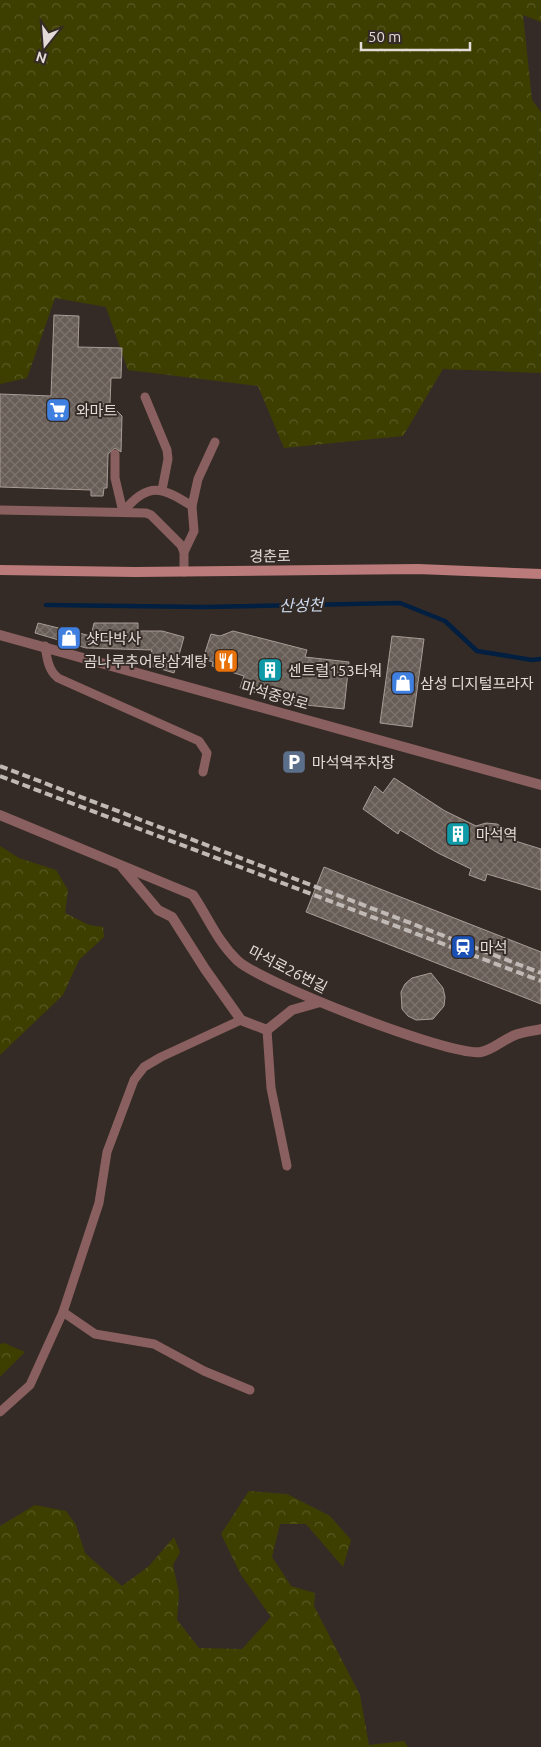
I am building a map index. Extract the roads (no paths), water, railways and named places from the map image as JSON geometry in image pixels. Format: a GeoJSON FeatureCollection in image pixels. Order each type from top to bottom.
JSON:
{"type":"FeatureCollection","features":[{"type":"Feature","properties":{"kind":"street","name":"경춘로"},"geometry":{"type":"LineString","coordinates":[[0,570],[184,572],[418,569],[541,574]]}},
{"type":"Feature","properties":{"kind":"street","name":"마석중앙로"},"geometry":{"type":"LineString","coordinates":[[0,635],[541,785]]}},
{"type":"Feature","properties":{"kind":"street","name":"마석로26번길"},"geometry":{"type":"LineString","coordinates":[[0,815],[193,895],[206,913],[214,933],[238,961],[320,1002],[449,1049],[481,1052],[515,1035],[541,1029]]}},
{"type":"Feature","properties":{"kind":"street"},"geometry":{"type":"LineString","coordinates":[[122,867],[134,884],[158,910],[172,917],[205,969],[242,1020],[267,1030],[292,1010],[320,1002]]}},
{"type":"Feature","properties":{"kind":"lane"},"geometry":{"type":"LineString","coordinates":[[145,397],[167,450],[168,459],[162,490]]}},
{"type":"Feature","properties":{"kind":"lane"},"geometry":{"type":"LineString","coordinates":[[184,552],[194,531],[192,506],[198,479],[215,442]]}},
{"type":"Feature","properties":{"kind":"lane"},"geometry":{"type":"LineString","coordinates":[[115,454],[115,478],[122,512]]}},
{"type":"Feature","properties":{"kind":"lane"},"geometry":{"type":"LineString","coordinates":[[122,512],[137,497],[162,490],[192,506]]}},
{"type":"Feature","properties":{"kind":"lane"},"geometry":{"type":"LineString","coordinates":[[0,510],[140,512],[151,515],[181,545],[184,552],[184,572]]}},
{"type":"Feature","properties":{"kind":"lane"},"geometry":{"type":"LineString","coordinates":[[45,646],[51,671],[58,678],[199,741],[207,753],[203,772]]}},
{"type":"Feature","properties":{"kind":"lane"},"geometry":{"type":"LineString","coordinates":[[0,1412],[30,1385],[62,1312],[99,1203],[105,1177],[107,1152],[134,1080],[144,1067],[161,1057],[242,1020]]}},
{"type":"Feature","properties":{"kind":"lane"},"geometry":{"type":"LineString","coordinates":[[267,1030],[271,1088],[287,1166]]}},
{"type":"Feature","properties":{"kind":"lane"},"geometry":{"type":"LineString","coordinates":[[62,1312],[95,1334],[154,1344],[204,1371],[250,1390]]}},
{"type":"Feature","properties":{"kind":"waterway","name":"산성천"},"geometry":{"type":"LineString","coordinates":[[46,605],[204,607],[400,603],[445,621],[477,651],[532,660],[541,659]]}},
{"type":"Feature","properties":{"kind":"railway"},"geometry":{"type":"LineString","coordinates":[[0,766],[541,973]]}},
{"type":"Feature","properties":{"kind":"railway"},"geometry":{"type":"LineString","coordinates":[[0,776],[541,981]]}},
{"type":"Feature","properties":{"kind":"place","name":"와마트"},"geometry":{"type":"Point","coordinates":[58,410]}},
{"type":"Feature","properties":{"kind":"place","name":"샷다박사"},"geometry":{"type":"Point","coordinates":[69,638]}},
{"type":"Feature","properties":{"kind":"place","name":"곰나루추어탕삼계탕"},"geometry":{"type":"Point","coordinates":[226,661]}},
{"type":"Feature","properties":{"kind":"place","name":"센트럴153타워"},"geometry":{"type":"Point","coordinates":[270,670]}},
{"type":"Feature","properties":{"kind":"place","name":"삼성 디지털프라자"},"geometry":{"type":"Point","coordinates":[403,683]}},
{"type":"Feature","properties":{"kind":"place","name":"마석역주차장"},"geometry":{"type":"Point","coordinates":[294,762]}},
{"type":"Feature","properties":{"kind":"place","name":"마석역"},"geometry":{"type":"Point","coordinates":[458,834]}},
{"type":"Feature","properties":{"kind":"place","name":"마석"},"geometry":{"type":"Point","coordinates":[463,947]}}]}
